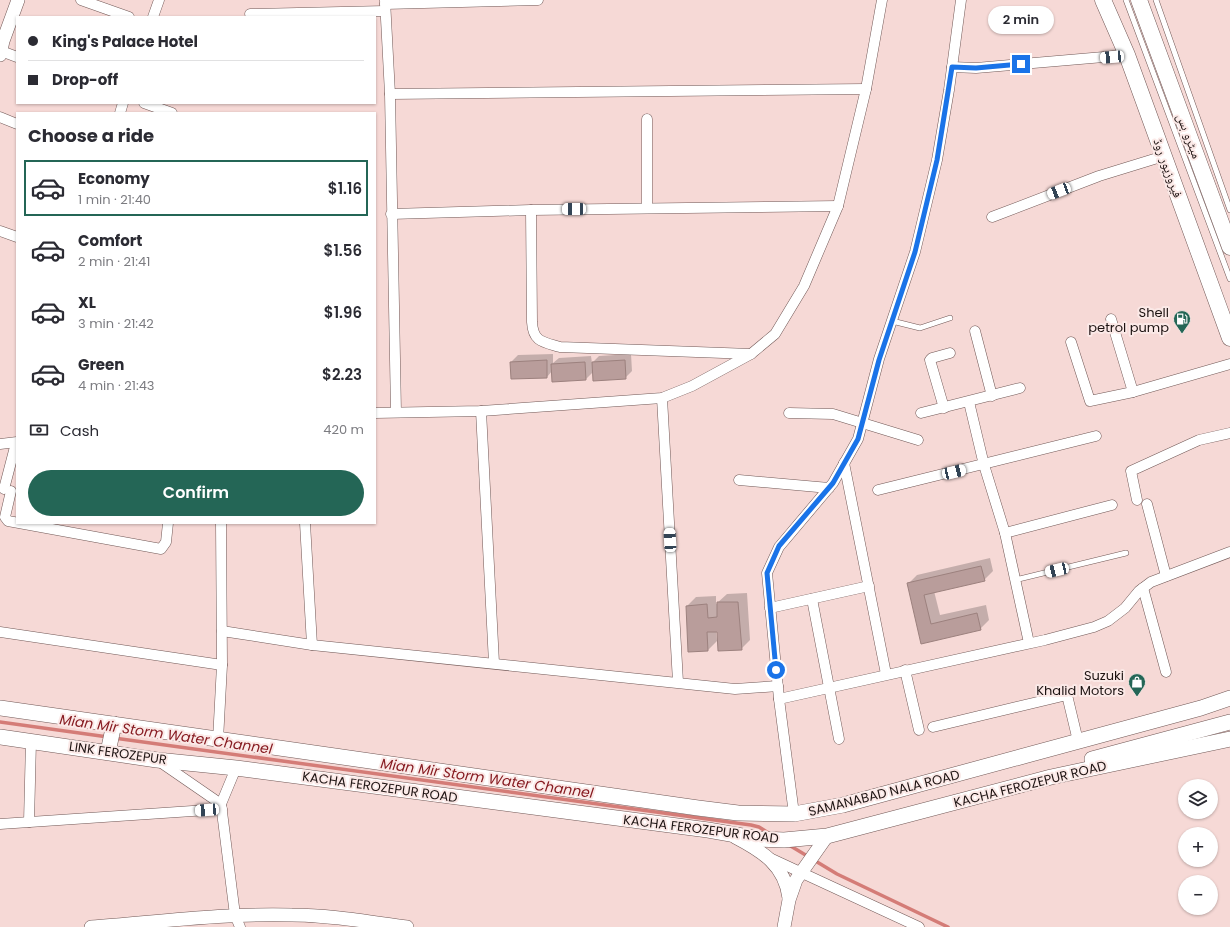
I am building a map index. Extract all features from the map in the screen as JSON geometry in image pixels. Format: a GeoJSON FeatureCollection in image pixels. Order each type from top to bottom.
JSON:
{"type":"FeatureCollection","features":[{"type":"Feature","properties":{"kind":"main road","name":"فیروزپور روڈ"},"geometry":{"type":"LineString","coordinates":[[1103,0],[1127,55],[1230,338]]}},
{"type":"Feature","properties":{"kind":"main road"},"geometry":{"type":"LineString","coordinates":[[1139,0],[1230,247]]}},
{"type":"Feature","properties":{"kind":"main road","name":"SAMANABAD NALA ROAD"},"geometry":{"type":"LineString","coordinates":[[0,708],[698,808],[738,813],[794,814],[843,805],[1201,708],[1230,698]]}},
{"type":"Feature","properties":{"kind":"main road"},"geometry":{"type":"LineString","coordinates":[[1201,708],[1230,705]]}},
{"type":"Feature","properties":{"kind":"main road"},"geometry":{"type":"LineString","coordinates":[[1051,777],[1100,756],[1230,722]]}},
{"type":"Feature","properties":{"kind":"main road"},"geometry":{"type":"LineString","coordinates":[[108,752],[114,724]]}},
{"type":"Feature","properties":{"kind":"main road","name":"LINK FEROZEPUR"},"geometry":{"type":"LineString","coordinates":[[0,737],[157,760],[236,768]]}},
{"type":"Feature","properties":{"kind":"main road","name":"KACHA FEROZEPUR ROAD"},"geometry":{"type":"LineString","coordinates":[[236,768],[759,839],[784,840],[827,836],[1051,777],[1230,739]]}},
{"type":"Feature","properties":{"kind":"street"},"geometry":{"type":"LineString","coordinates":[[16,57],[0,53],[18,0]]}},
{"type":"Feature","properties":{"kind":"street"},"geometry":{"type":"LineString","coordinates":[[81,0],[126,16]]}},
{"type":"Feature","properties":{"kind":"street"},"geometry":{"type":"LineString","coordinates":[[153,16],[159,0]]}},
{"type":"Feature","properties":{"kind":"street"},"geometry":{"type":"LineString","coordinates":[[250,14],[385,5],[538,0]]}},
{"type":"Feature","properties":{"kind":"street"},"geometry":{"type":"LineString","coordinates":[[376,413],[481,411],[662,398],[692,386],[751,354],[775,334],[804,286],[838,206],[866,89],[882,0]]}},
{"type":"Feature","properties":{"kind":"street"},"geometry":{"type":"LineString","coordinates":[[794,814],[779,699],[767,573],[779,546],[829,488],[858,439],[879,360],[915,252],[937,160],[961,0]]}},
{"type":"Feature","properties":{"kind":"street"},"geometry":{"type":"LineString","coordinates":[[385,5],[390,94],[391,214],[396,412]]}},
{"type":"Feature","properties":{"kind":"street"},"geometry":{"type":"LineString","coordinates":[[952,67],[976,68],[1127,55]]}},
{"type":"Feature","properties":{"kind":"street"},"geometry":{"type":"LineString","coordinates":[[390,94],[866,89]]}},
{"type":"Feature","properties":{"kind":"street"},"geometry":{"type":"LineString","coordinates":[[147,104],[169,112]]}},
{"type":"Feature","properties":{"kind":"street"},"geometry":{"type":"LineString","coordinates":[[0,117],[16,124]]}},
{"type":"Feature","properties":{"kind":"street"},"geometry":{"type":"LineString","coordinates":[[647,208],[648,119]]}},
{"type":"Feature","properties":{"kind":"street"},"geometry":{"type":"LineString","coordinates":[[992,217],[1099,176],[1164,156]]}},
{"type":"Feature","properties":{"kind":"street"},"geometry":{"type":"LineString","coordinates":[[391,214],[531,210],[838,206]]}},
{"type":"Feature","properties":{"kind":"street"},"geometry":{"type":"LineString","coordinates":[[531,210],[532,333],[540,341],[560,347],[751,354]]}},
{"type":"Feature","properties":{"kind":"street"},"geometry":{"type":"LineString","coordinates":[[0,231],[16,237]]}},
{"type":"Feature","properties":{"kind":"street"},"geometry":{"type":"LineString","coordinates":[[1111,319],[1133,392]]}},
{"type":"Feature","properties":{"kind":"street"},"geometry":{"type":"LineString","coordinates":[[975,331],[992,396]]}},
{"type":"Feature","properties":{"kind":"street"},"geometry":{"type":"LineString","coordinates":[[1071,342],[1090,401],[1133,392],[1230,364]]}},
{"type":"Feature","properties":{"kind":"street"},"geometry":{"type":"LineString","coordinates":[[944,408],[930,360],[932,358],[950,353]]}},
{"type":"Feature","properties":{"kind":"street"},"geometry":{"type":"LineString","coordinates":[[921,413],[1020,388]]}},
{"type":"Feature","properties":{"kind":"street"},"geometry":{"type":"LineString","coordinates":[[662,398],[678,682]]}},
{"type":"Feature","properties":{"kind":"street"},"geometry":{"type":"LineString","coordinates":[[969,402],[984,465],[1004,534],[1029,643]]}},
{"type":"Feature","properties":{"kind":"street"},"geometry":{"type":"LineString","coordinates":[[481,411],[494,663]]}},
{"type":"Feature","properties":{"kind":"street"},"geometry":{"type":"LineString","coordinates":[[789,414],[833,414],[918,440]]}},
{"type":"Feature","properties":{"kind":"street"},"geometry":{"type":"LineString","coordinates":[[1137,500],[1131,470],[1199,440],[1230,433]]}},
{"type":"Feature","properties":{"kind":"street"},"geometry":{"type":"LineString","coordinates":[[878,490],[984,465],[1096,436]]}},
{"type":"Feature","properties":{"kind":"street"},"geometry":{"type":"LineString","coordinates":[[0,444],[16,442]]}},
{"type":"Feature","properties":{"kind":"street"},"geometry":{"type":"LineString","coordinates":[[16,447],[8,490],[5,517],[8,522],[16,523]]}},
{"type":"Feature","properties":{"kind":"street"},"geometry":{"type":"LineString","coordinates":[[844,463],[886,674]]}},
{"type":"Feature","properties":{"kind":"street"},"geometry":{"type":"LineString","coordinates":[[739,480],[829,488]]}},
{"type":"Feature","properties":{"kind":"street"},"geometry":{"type":"LineString","coordinates":[[1147,504],[1166,576]]}},
{"type":"Feature","properties":{"kind":"street"},"geometry":{"type":"LineString","coordinates":[[1004,534],[1112,505]]}},
{"type":"Feature","properties":{"kind":"street"},"geometry":{"type":"LineString","coordinates":[[19,524],[161,549],[166,542],[168,524]]}},
{"type":"Feature","properties":{"kind":"street"},"geometry":{"type":"LineString","coordinates":[[218,740],[222,665],[221,524]]}},
{"type":"Feature","properties":{"kind":"street"},"geometry":{"type":"LineString","coordinates":[[305,524],[312,645]]}},
{"type":"Feature","properties":{"kind":"street"},"geometry":{"type":"LineString","coordinates":[[779,699],[1094,627],[1108,621],[1125,608],[1143,588],[1151,582],[1230,552]]}},
{"type":"Feature","properties":{"kind":"street"},"geometry":{"type":"LineString","coordinates":[[770,608],[869,586]]}},
{"type":"Feature","properties":{"kind":"street"},"geometry":{"type":"LineString","coordinates":[[1143,588],[1166,672]]}},
{"type":"Feature","properties":{"kind":"street"},"geometry":{"type":"LineString","coordinates":[[812,599],[839,739]]}},
{"type":"Feature","properties":{"kind":"street"},"geometry":{"type":"LineString","coordinates":[[0,632],[222,665]]}},
{"type":"Feature","properties":{"kind":"street"},"geometry":{"type":"LineString","coordinates":[[222,632],[312,645],[735,689],[778,686]]}},
{"type":"Feature","properties":{"kind":"street"},"geometry":{"type":"LineString","coordinates":[[905,670],[919,730]]}},
{"type":"Feature","properties":{"kind":"street"},"geometry":{"type":"LineString","coordinates":[[933,727],[1067,695],[1078,741]]}},
{"type":"Feature","properties":{"kind":"street"},"geometry":{"type":"LineString","coordinates":[[30,822],[31,742]]}},
{"type":"Feature","properties":{"kind":"street"},"geometry":{"type":"LineString","coordinates":[[157,760],[221,807]]}},
{"type":"Feature","properties":{"kind":"street"},"geometry":{"type":"LineString","coordinates":[[236,768],[221,807],[238,921]]}},
{"type":"Feature","properties":{"kind":"street"},"geometry":{"type":"LineString","coordinates":[[0,824],[221,807]]}},
{"type":"Feature","properties":{"kind":"street"},"geometry":{"type":"LineString","coordinates":[[728,834],[760,851],[781,872],[788,889],[789,900]]}},
{"type":"Feature","properties":{"kind":"street"},"geometry":{"type":"LineString","coordinates":[[784,927],[789,900],[800,873],[827,836]]}},
{"type":"Feature","properties":{"kind":"street"},"geometry":{"type":"LineString","coordinates":[[766,856],[919,927]]}},
{"type":"Feature","properties":{"kind":"street"},"geometry":{"type":"LineString","coordinates":[[91,927],[238,921],[293,915],[327,917],[407,927]]}},
{"type":"Feature","properties":{"kind":"lane","name":"میٹرو بس"},"geometry":{"type":"LineString","coordinates":[[1126,0],[1230,280]]}},
{"type":"Feature","properties":{"kind":"lane"},"geometry":{"type":"LineString","coordinates":[[1156,0],[1230,210]]}},
{"type":"Feature","properties":{"kind":"lane"},"geometry":{"type":"LineString","coordinates":[[892,321],[920,328],[950,318]]}},
{"type":"Feature","properties":{"kind":"lane"},"geometry":{"type":"LineString","coordinates":[[1015,580],[1126,553]]}},
{"type":"Feature","properties":{"kind":"building"},"geometry":{"type":"Polygon","coordinates":[[[547,360],[547,378],[511,379],[510,362],[547,360]]]}},
{"type":"Feature","properties":{"kind":"building"},"geometry":{"type":"Polygon","coordinates":[[[625,360],[626,379],[593,381],[592,362],[625,360]]]}},
{"type":"Feature","properties":{"kind":"building"},"geometry":{"type":"Polygon","coordinates":[[[585,362],[586,380],[552,382],[551,364],[585,362]]]}},
{"type":"Feature","properties":{"kind":"building"},"geometry":{"type":"Polygon","coordinates":[[[981,566],[985,581],[924,595],[931,624],[977,613],[981,630],[921,644],[907,583],[981,566]]]}},
{"type":"Feature","properties":{"kind":"building"},"geometry":{"type":"Polygon","coordinates":[[[717,602],[738,602],[742,650],[718,651],[717,632],[707,632],[708,651],[688,652],[686,606],[707,604],[708,618],[717,617],[717,602]]]}},
{"type":"Feature","properties":{"kind":"waterway","name":"Mian Mir Storm Water Channel"},"geometry":{"type":"LineString","coordinates":[[0,722],[108,737]]}},
{"type":"Feature","properties":{"kind":"waterway","name":"Mian Mir Storm Water Channel"},"geometry":{"type":"LineString","coordinates":[[114,738],[751,825],[759,827],[770,834]]}},
{"type":"Feature","properties":{"kind":"waterway","name":"Mian Mir Storm Water Channel"},"geometry":{"type":"LineString","coordinates":[[789,845],[837,874],[948,927]]}},
{"type":"Feature","properties":{"kind":"place","name":"Shell petrol pump"},"geometry":{"type":"Point","coordinates":[1182,334]}},
{"type":"Feature","properties":{"kind":"place","name":"Suzuki Khalid Motors"},"geometry":{"type":"Point","coordinates":[1137,697]}},
{"type":"Feature","properties":{"kind":"route"},"geometry":{"type":"LineString","coordinates":[[776,670],[767,573],[779,546],[833,483],[858,439],[879,360],[915,252],[937,160],[950,90],[952,67],[976,68],[1021,64]]}}]}
